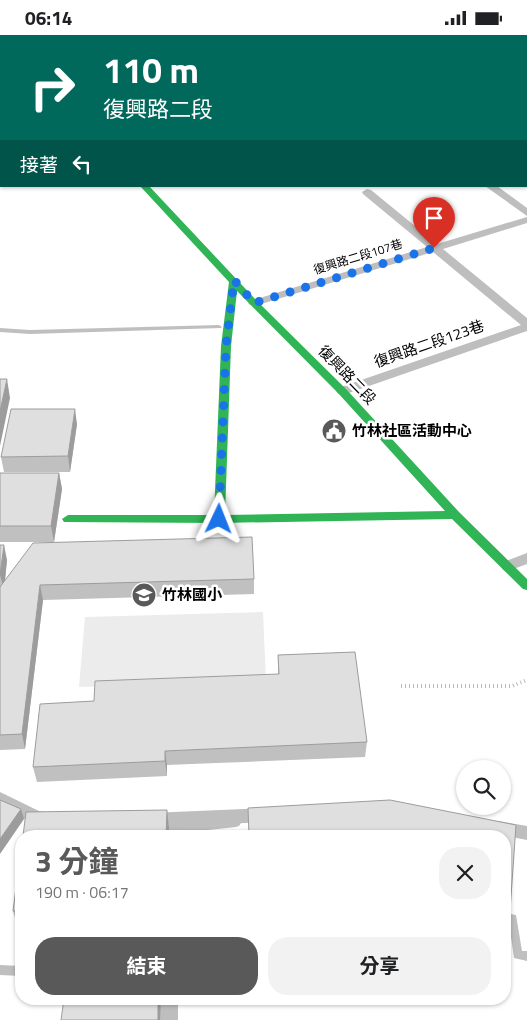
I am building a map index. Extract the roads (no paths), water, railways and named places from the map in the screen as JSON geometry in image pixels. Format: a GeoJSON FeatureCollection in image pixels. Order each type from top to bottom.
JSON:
{"type":"FeatureCollection","features":[{"type":"Feature","properties":{"kind":"main road","name":"復興路二段"},"geometry":{"type":"LineString","coordinates":[[145,187],[254,303],[342,391],[455,515],[527,586]]}},
{"type":"Feature","properties":{"kind":"main road"},"geometry":{"type":"LineString","coordinates":[[219,519],[226,346],[234,280]]}},
{"type":"Feature","properties":{"kind":"main road"},"geometry":{"type":"LineString","coordinates":[[68,519],[219,519],[455,515]]}},
{"type":"Feature","properties":{"kind":"lane"},"geometry":{"type":"LineString","coordinates":[[491,187],[527,213]]}},
{"type":"Feature","properties":{"kind":"lane"},"geometry":{"type":"LineString","coordinates":[[367,192],[527,325]]}},
{"type":"Feature","properties":{"kind":"lane","name":"復興路二段107巷"},"geometry":{"type":"LineString","coordinates":[[254,303],[527,220]]}},
{"type":"Feature","properties":{"kind":"lane","name":"復興路二段123巷"},"geometry":{"type":"LineString","coordinates":[[342,391],[527,325]]}},
{"type":"Feature","properties":{"kind":"lane"},"geometry":{"type":"LineString","coordinates":[[508,566],[527,558]]}},
{"type":"Feature","properties":{"kind":"lane"},"geometry":{"type":"LineString","coordinates":[[0,799],[37,818],[57,819]]}},
{"type":"Feature","properties":{"kind":"lane"},"geometry":{"type":"LineString","coordinates":[[134,820],[173,828],[280,814]]}},
{"type":"Feature","properties":{"kind":"lane"},"geometry":{"type":"LineString","coordinates":[[480,825],[509,830]]}},
{"type":"Feature","properties":{"kind":"lane"},"geometry":{"type":"LineString","coordinates":[[511,830],[527,833]]}},
{"type":"Feature","properties":{"kind":"lane"},"geometry":{"type":"LineString","coordinates":[[168,1020],[169,1005]]}},
{"type":"Feature","properties":{"kind":"waterway"},"geometry":{"type":"LineString","coordinates":[[0,330],[30,332],[219,327]]}},
{"type":"Feature","properties":{"kind":"waterway"},"geometry":{"type":"LineString","coordinates":[[171,830],[236,823]]}},
{"type":"Feature","properties":{"kind":"waterway"},"geometry":{"type":"LineString","coordinates":[[511,918],[513,918],[518,955],[527,956]]}},
{"type":"Feature","properties":{"kind":"waterway"},"geometry":{"type":"LineString","coordinates":[[0,970],[15,971]]}},
{"type":"Feature","properties":{"kind":"place","name":"竹林社區活動中心"},"geometry":{"type":"Point","coordinates":[334,431]}},
{"type":"Feature","properties":{"kind":"place","name":"竹林國小"},"geometry":{"type":"Point","coordinates":[144,595]}}]}
